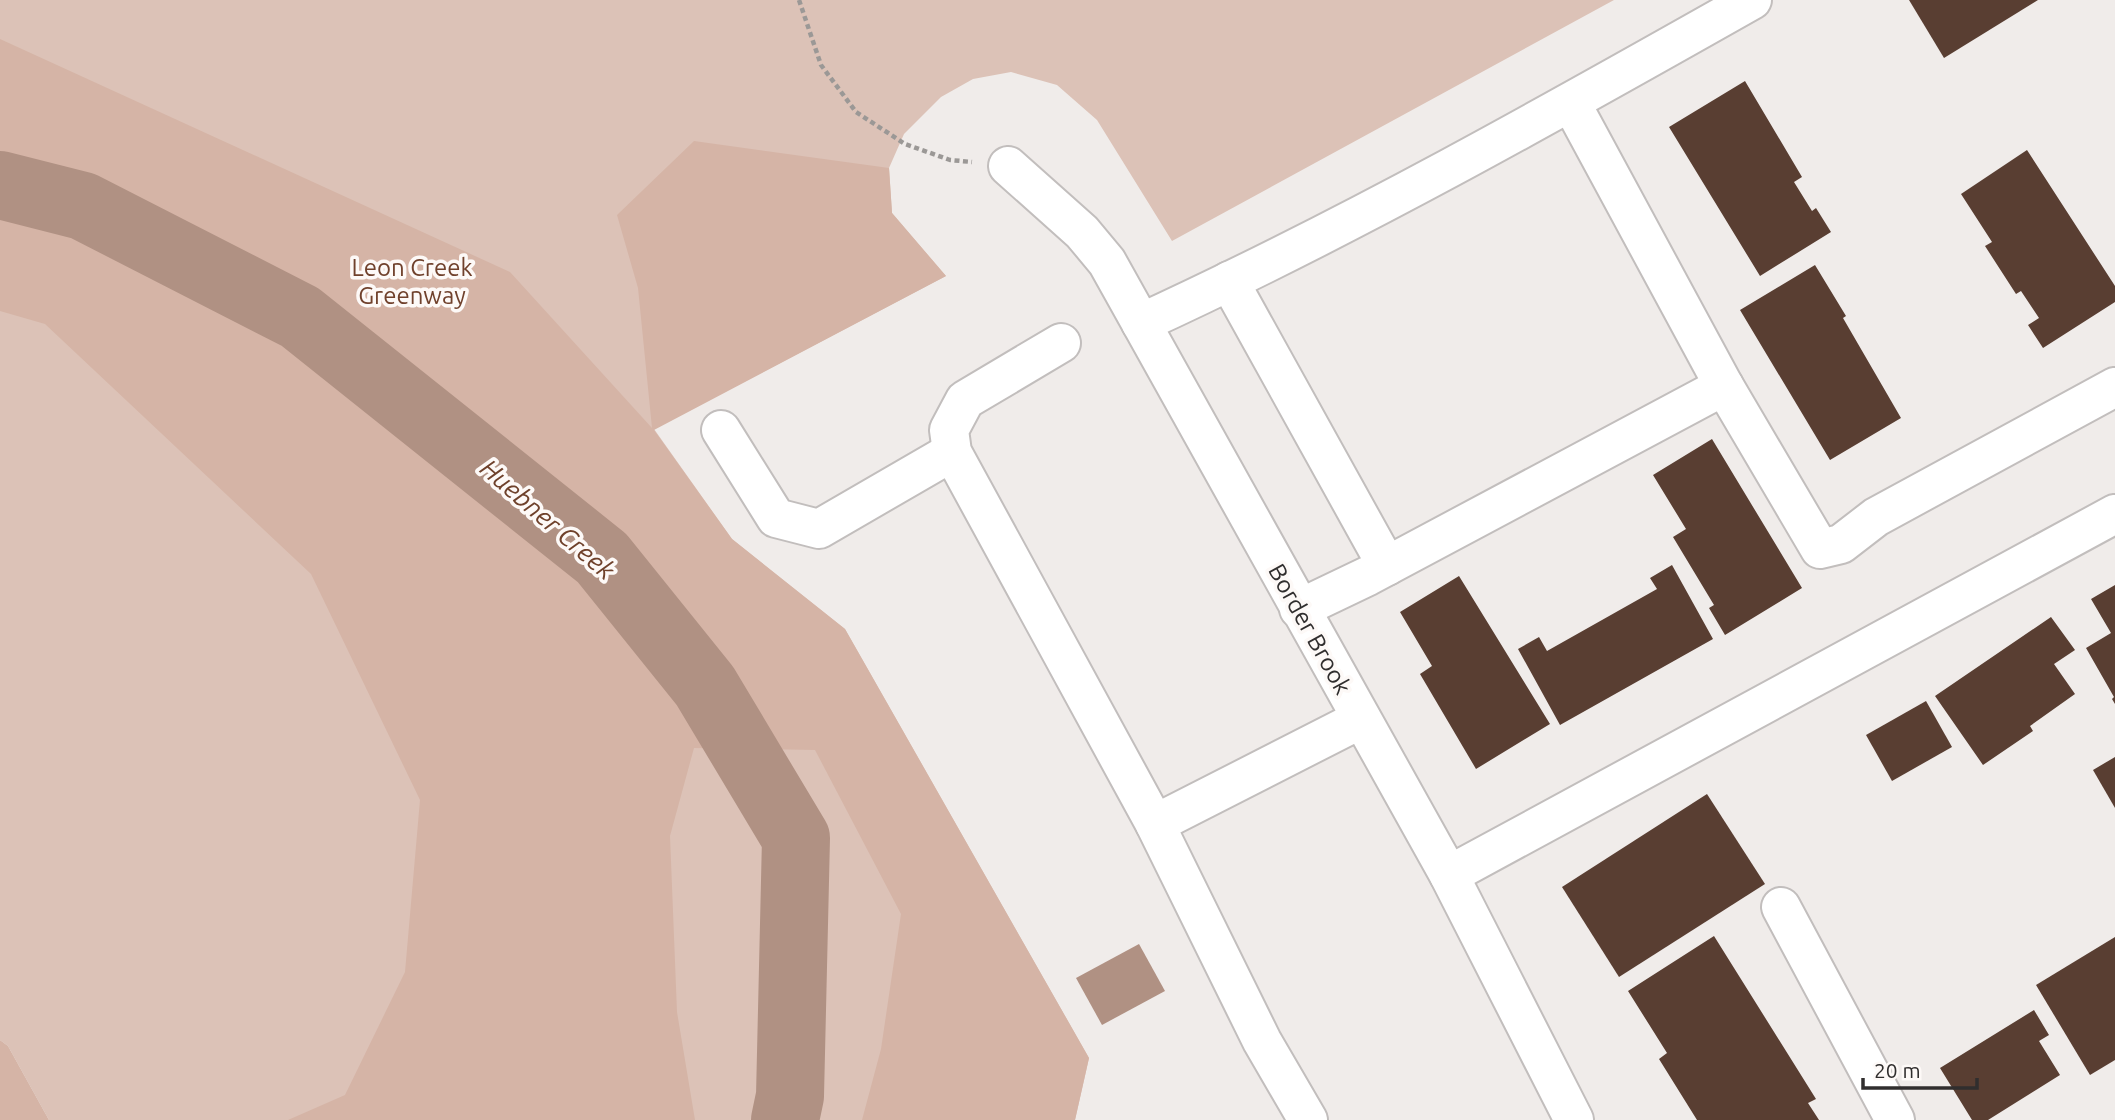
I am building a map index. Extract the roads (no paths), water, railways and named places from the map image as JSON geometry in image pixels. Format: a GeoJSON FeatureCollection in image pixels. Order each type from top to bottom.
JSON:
{"type":"FeatureCollection","features":[{"type":"Feature","properties":{"kind":"street"},"geometry":{"type":"LineString","coordinates":[[1141,323],[1225,284],[1367,211],[1571,103],[1752,0]]}},
{"type":"Feature","properties":{"kind":"street"},"geometry":{"type":"LineString","coordinates":[[1571,103],[1724,386],[1820,549],[1841,544],[1876,517],[2115,387]]}},
{"type":"Feature","properties":{"kind":"street","name":"Border Brook"},"geometry":{"type":"LineString","coordinates":[[1008,166],[1082,232],[1107,262],[1449,876],[1574,1120]]}},
{"type":"Feature","properties":{"kind":"street"},"geometry":{"type":"LineString","coordinates":[[1225,284],[1377,571]]}},
{"type":"Feature","properties":{"kind":"street"},"geometry":{"type":"LineString","coordinates":[[1061,343],[965,400],[949,430],[952,452],[1155,824],[1262,1041],[1308,1120]]}},
{"type":"Feature","properties":{"kind":"street"},"geometry":{"type":"LineString","coordinates":[[1299,609],[1377,571],[1724,386]]}},
{"type":"Feature","properties":{"kind":"street"},"geometry":{"type":"LineString","coordinates":[[721,430],[776,518],[819,529],[952,452]]}},
{"type":"Feature","properties":{"kind":"street"},"geometry":{"type":"LineString","coordinates":[[1449,876],[2115,514]]}},
{"type":"Feature","properties":{"kind":"street"},"geometry":{"type":"LineString","coordinates":[[1155,824],[1361,719]]}},
{"type":"Feature","properties":{"kind":"street"},"geometry":{"type":"LineString","coordinates":[[1781,907],[1895,1120]]}},
{"type":"Feature","properties":{"kind":"waterway","name":"Huebner Creek"},"geometry":{"type":"LineString","coordinates":[[0,185],[83,206],[300,317],[602,558],[705,686],[796,838],[790,1096],[785,1120]]}},
{"type":"Feature","properties":{"kind":"park label","name":"Leon Creek Greenway"},"geometry":{"type":"Point","coordinates":[412,281]}}]}
